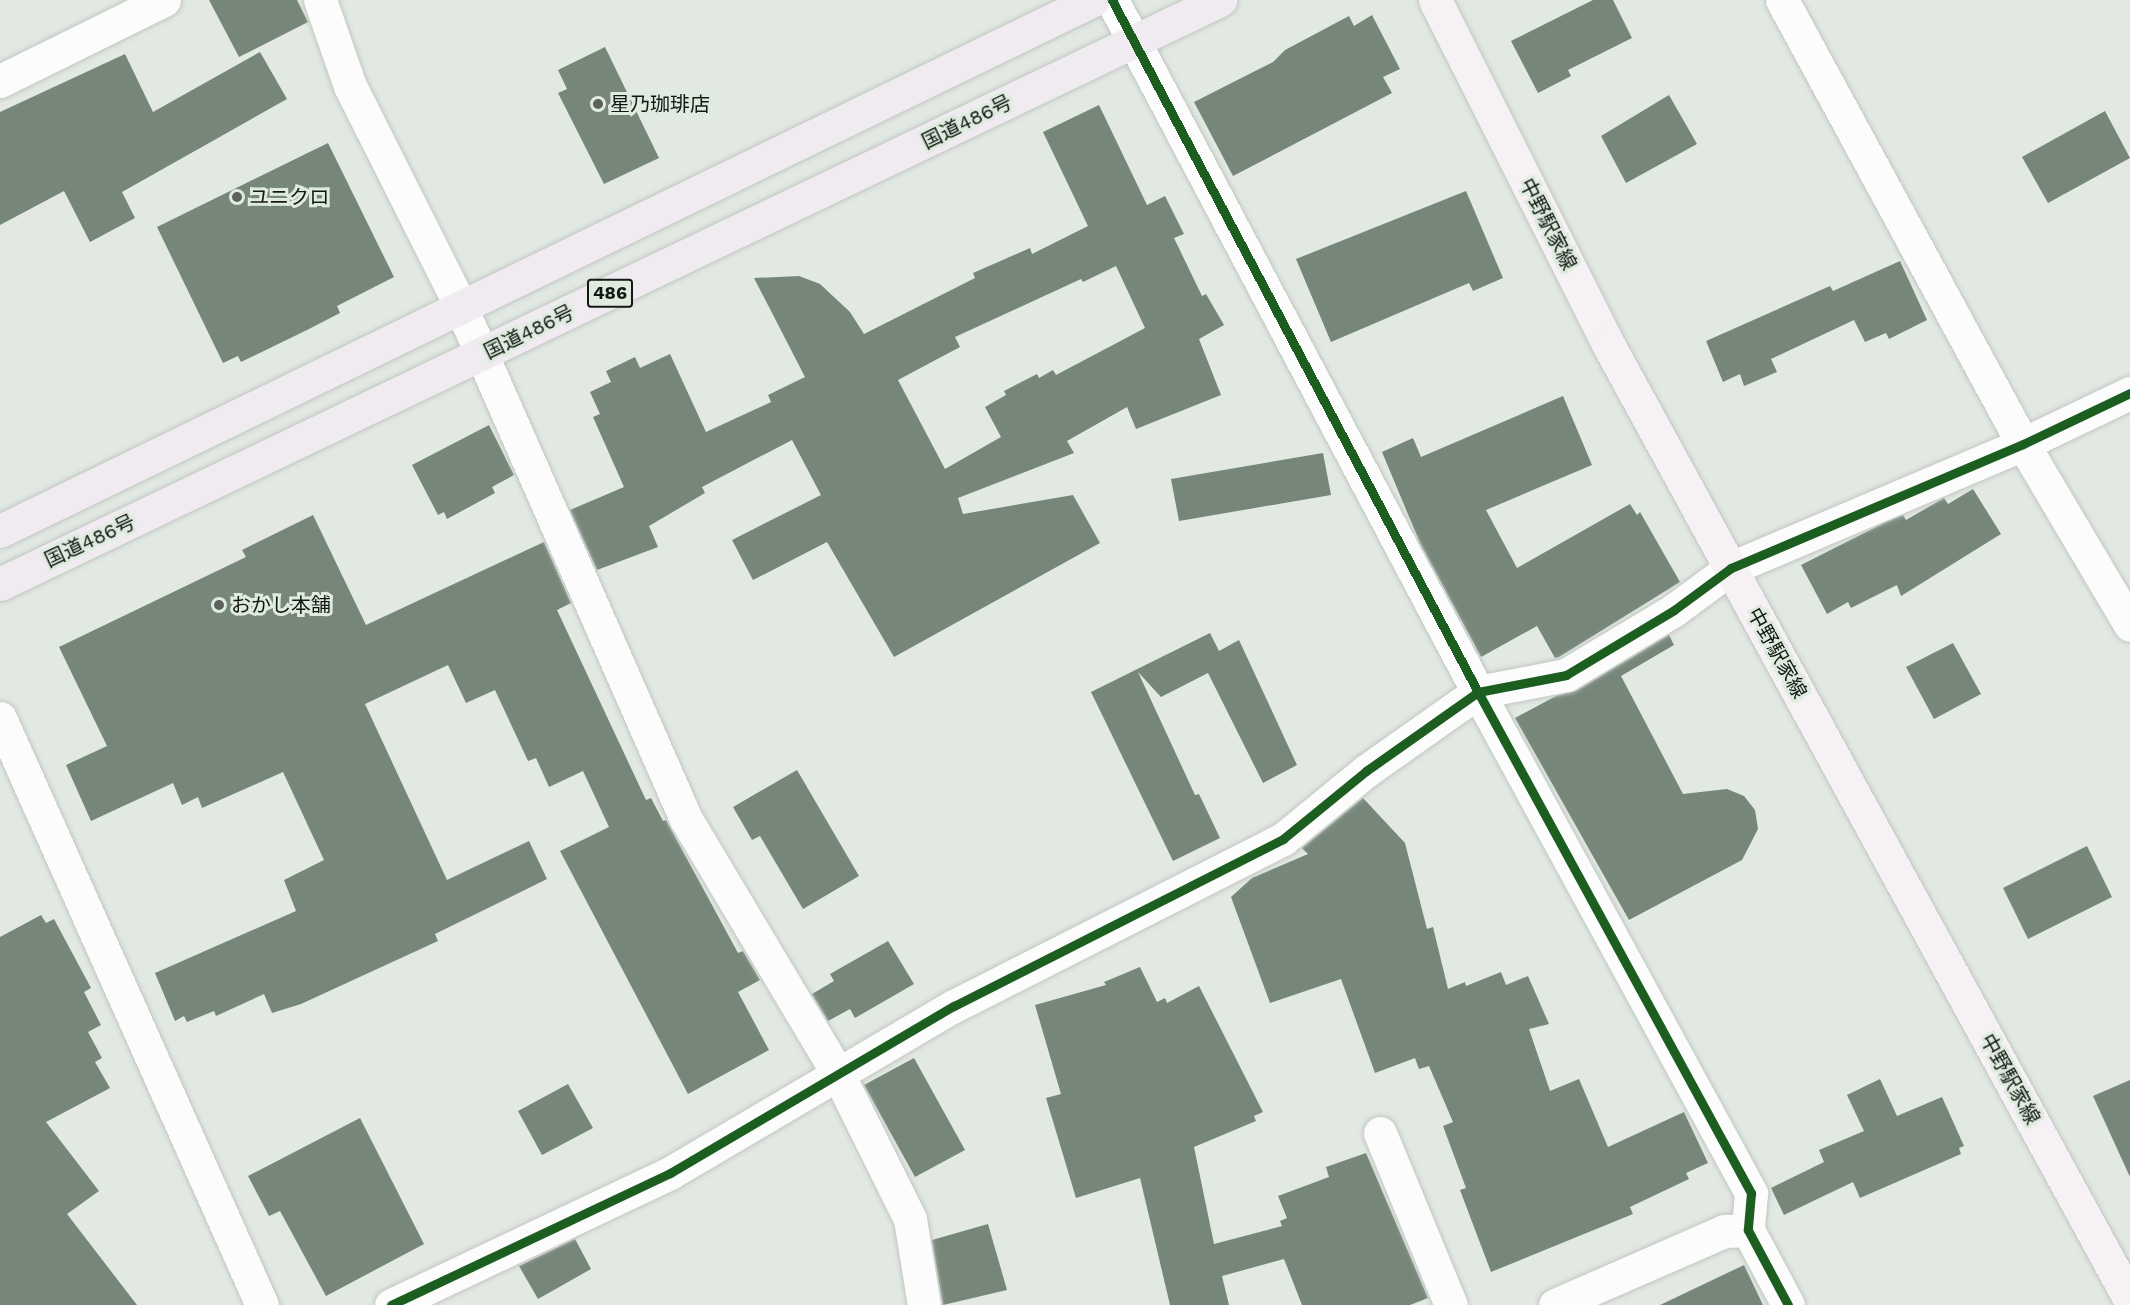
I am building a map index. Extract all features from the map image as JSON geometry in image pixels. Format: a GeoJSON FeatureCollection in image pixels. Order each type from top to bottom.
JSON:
{"type":"FeatureCollection","features":[{"type":"Feature","properties":{"kind":"highway"},"geometry":{"type":"LineString","coordinates":[[0,531],[460,305],[1093,0]]}},
{"type":"Feature","properties":{"kind":"highway","name":"国道486号"},"geometry":{"type":"LineString","coordinates":[[0,584],[1220,0]]}},
{"type":"Feature","properties":{"kind":"main road","name":"中野駅家線"},"geometry":{"type":"LineString","coordinates":[[1435,0],[1608,344],[2130,1300]]}},
{"type":"Feature","properties":{"kind":"street"},"geometry":{"type":"LineString","coordinates":[[0,81],[164,0]]}},
{"type":"Feature","properties":{"kind":"street"},"geometry":{"type":"LineString","coordinates":[[320,0],[350,86],[460,305],[480,356],[686,819],[838,1074],[910,1219],[924,1305]]}},
{"type":"Feature","properties":{"kind":"street"},"geometry":{"type":"LineString","coordinates":[[1112,0],[1136,41],[1478,692],[1751,1193],[1748,1230],[1788,1305]]}},
{"type":"Feature","properties":{"kind":"street"},"geometry":{"type":"LineString","coordinates":[[1782,0],[2023,444],[2130,625]]}},
{"type":"Feature","properties":{"kind":"street"},"geometry":{"type":"LineString","coordinates":[[391,1305],[670,1173],[954,1006],[1283,839],[1366,771],[1478,692],[1566,675],[1674,610],[1731,568],[2023,444],[2130,393]]}},
{"type":"Feature","properties":{"kind":"street"},"geometry":{"type":"LineString","coordinates":[[0,718],[262,1305]]}},
{"type":"Feature","properties":{"kind":"street"},"geometry":{"type":"LineString","coordinates":[[1380,1133],[1451,1305]]}},
{"type":"Feature","properties":{"kind":"street"},"geometry":{"type":"LineString","coordinates":[[1555,1305],[1724,1231],[1748,1230]]}},
{"type":"Feature","properties":{"kind":"building"},"geometry":{"type":"Polygon","coordinates":[[[209,0],[297,0],[308,22],[239,57],[209,0]]]}},
{"type":"Feature","properties":{"kind":"building"},"geometry":{"type":"Polygon","coordinates":[[[1593,0],[1613,0],[1632,38],[1568,70],[1571,76],[1538,93],[1511,41],[1593,0]]]}},
{"type":"Feature","properties":{"kind":"building"},"geometry":{"type":"Polygon","coordinates":[[[1372,15],[1400,69],[1383,77],[1392,93],[1233,176],[1194,102],[1273,62],[1285,50],[1349,16],[1354,26],[1372,15]]]}},
{"type":"Feature","properties":{"kind":"building","name":"星乃珈琲店"},"geometry":{"type":"Polygon","coordinates":[[[605,47],[659,158],[604,184],[558,93],[567,89],[558,70],[605,47]]]}},
{"type":"Feature","properties":{"kind":"building"},"geometry":{"type":"Polygon","coordinates":[[[260,52],[287,99],[122,192],[135,218],[90,242],[64,191],[0,225],[0,112],[125,54],[153,112],[260,52]]]}},
{"type":"Feature","properties":{"kind":"building"},"geometry":{"type":"Polygon","coordinates":[[[1669,95],[1697,144],[1626,183],[1601,136],[1669,95]]]}},
{"type":"Feature","properties":{"kind":"building"},"geometry":{"type":"Polygon","coordinates":[[[1099,105],[1147,205],[1165,196],[1184,234],[1174,238],[1202,296],[1206,294],[1224,325],[1199,339],[1221,395],[1136,429],[1127,407],[1067,441],[1074,453],[958,498],[963,514],[1073,495],[1100,543],[894,657],[827,542],[753,580],[732,540],[821,495],[792,440],[702,487],[705,493],[649,526],[658,547],[597,570],[570,510],[624,487],[593,417],[600,414],[590,392],[611,382],[606,371],[635,357],[640,368],[670,354],[706,432],[771,402],[768,395],[805,377],[754,278],[799,276],[820,284],[850,312],[864,334],[975,278],[973,273],[1030,248],[1032,254],[1088,226],[1043,132],[1099,105]],[[1116,266],[1083,282],[1081,279],[955,337],[960,347],[898,380],[945,469],[1001,437],[985,407],[1006,395],[1004,391],[1037,374],[1039,378],[1053,370],[1056,375],[1145,328],[1116,266]]]}},
{"type":"Feature","properties":{"kind":"building"},"geometry":{"type":"Polygon","coordinates":[[[2105,111],[2130,158],[2048,203],[2022,157],[2105,111]]]}},
{"type":"Feature","properties":{"kind":"building"},"geometry":{"type":"Polygon","coordinates":[[[328,143],[394,277],[337,306],[340,313],[307,330],[241,362],[238,356],[223,363],[157,227],[328,143]]]}},
{"type":"Feature","properties":{"kind":"building"},"geometry":{"type":"Polygon","coordinates":[[[1466,191],[1503,278],[1473,291],[1469,283],[1331,342],[1296,259],[1466,191]]]}},
{"type":"Feature","properties":{"kind":"building"},"geometry":{"type":"Polygon","coordinates":[[[1900,261],[1927,320],[1889,339],[1886,333],[1865,342],[1854,320],[1771,359],[1777,372],[1744,386],[1740,374],[1723,382],[1706,341],[1830,286],[1833,291],[1900,261]]]}},
{"type":"Feature","properties":{"kind":"building"},"geometry":{"type":"Polygon","coordinates":[[[1563,396],[1592,465],[1486,510],[1517,568],[1630,504],[1637,515],[1640,512],[1680,582],[1559,657],[1555,658],[1537,626],[1481,657],[1420,543],[1382,452],[1413,438],[1421,457],[1563,396]]]}},
{"type":"Feature","properties":{"kind":"building"},"geometry":{"type":"Polygon","coordinates":[[[489,425],[514,475],[492,487],[495,493],[447,519],[444,512],[438,515],[412,465],[489,425]]]}},
{"type":"Feature","properties":{"kind":"building"},"geometry":{"type":"Polygon","coordinates":[[[1323,453],[1331,495],[1179,521],[1171,479],[1323,453]]]}},
{"type":"Feature","properties":{"kind":"building"},"geometry":{"type":"Polygon","coordinates":[[[1973,489],[2001,534],[1901,596],[1897,585],[1851,608],[1848,602],[1827,614],[1801,565],[1884,523],[1903,515],[1906,520],[1944,498],[1948,504],[1973,489]]]}},
{"type":"Feature","properties":{"kind":"building"},"geometry":{"type":"Polygon","coordinates":[[[313,515],[366,625],[544,542],[571,603],[557,610],[646,800],[651,798],[663,821],[666,820],[738,953],[743,951],[760,980],[738,992],[769,1050],[688,1094],[560,851],[609,827],[583,771],[549,787],[536,758],[528,761],[495,690],[466,703],[448,665],[365,704],[447,880],[529,841],[547,879],[435,934],[438,941],[301,1004],[272,1013],[264,994],[216,1016],[214,1011],[187,1022],[184,1016],[175,1021],[155,973],[296,911],[284,880],[324,860],[283,772],[202,808],[198,797],[182,805],[173,783],[91,821],[66,765],[107,746],[59,647],[246,557],[242,550],[313,515]]]}},
{"type":"Feature","properties":{"kind":"building"},"geometry":{"type":"Polygon","coordinates":[[[1210,633],[1219,651],[1239,640],[1297,765],[1263,783],[1208,673],[1161,697],[1138,672],[1195,795],[1199,794],[1220,838],[1173,861],[1091,692],[1210,633]]]}},
{"type":"Feature","properties":{"kind":"building"},"geometry":{"type":"Polygon","coordinates":[[[1669,635],[1674,645],[1621,676],[1683,794],[1727,789],[1744,796],[1755,810],[1758,829],[1742,860],[1629,920],[1515,718],[1556,696],[1576,691],[1669,635]]]}},
{"type":"Feature","properties":{"kind":"building"},"geometry":{"type":"Polygon","coordinates":[[[1953,643],[1981,694],[1934,719],[1906,667],[1953,643]]]}},
{"type":"Feature","properties":{"kind":"building"},"geometry":{"type":"Polygon","coordinates":[[[797,770],[859,876],[803,909],[760,836],[752,840],[733,807],[797,770]]]}},
{"type":"Feature","properties":{"kind":"building"},"geometry":{"type":"Polygon","coordinates":[[[1363,798],[1405,843],[1427,929],[1433,927],[1448,989],[1465,982],[1466,986],[1501,972],[1506,985],[1528,976],[1549,1024],[1529,1029],[1550,1091],[1579,1079],[1608,1147],[1684,1112],[1708,1163],[1686,1173],[1689,1179],[1630,1207],[1633,1214],[1491,1272],[1460,1190],[1466,1188],[1443,1126],[1453,1122],[1429,1066],[1419,1069],[1415,1058],[1375,1073],[1341,979],[1270,1003],[1231,897],[1252,878],[1308,854],[1302,848],[1363,798]]]}},
{"type":"Feature","properties":{"kind":"building"},"geometry":{"type":"Polygon","coordinates":[[[2087,846],[2112,897],[2028,939],[2003,888],[2087,846]]]}},
{"type":"Feature","properties":{"kind":"building"},"geometry":{"type":"Polygon","coordinates":[[[41,915],[46,923],[54,919],[91,988],[84,992],[101,1025],[88,1032],[102,1058],[95,1062],[110,1088],[46,1122],[99,1191],[67,1214],[137,1305],[0,1305],[0,937],[41,915]]]}},
{"type":"Feature","properties":{"kind":"building"},"geometry":{"type":"Polygon","coordinates":[[[888,941],[914,984],[855,1018],[850,1009],[828,1021],[812,994],[834,981],[830,974],[888,941]]]}},
{"type":"Feature","properties":{"kind":"building"},"geometry":{"type":"Polygon","coordinates":[[[1140,967],[1157,1002],[1165,998],[1167,1003],[1199,986],[1263,1112],[1254,1116],[1256,1121],[1194,1147],[1214,1244],[1282,1226],[1280,1221],[1287,1218],[1278,1196],[1329,1177],[1326,1167],[1366,1153],[1428,1298],[1410,1305],[1302,1305],[1284,1259],[1222,1276],[1229,1305],[1170,1305],[1140,1178],[1076,1198],[1046,1098],[1061,1094],[1035,1005],[1106,985],[1104,982],[1140,967]]]}},
{"type":"Feature","properties":{"kind":"building"},"geometry":{"type":"Polygon","coordinates":[[[914,1058],[965,1150],[915,1177],[864,1085],[914,1058]]]}},
{"type":"Feature","properties":{"kind":"building"},"geometry":{"type":"Polygon","coordinates":[[[1880,1079],[1897,1116],[1942,1097],[1964,1146],[1959,1148],[1961,1154],[1860,1198],[1853,1182],[1784,1215],[1771,1188],[1824,1162],[1819,1150],[1864,1131],[1847,1095],[1880,1079]]]}},
{"type":"Feature","properties":{"kind":"building"},"geometry":{"type":"Polygon","coordinates":[[[2130,1080],[2130,1177],[2093,1096],[2130,1080]]]}},
{"type":"Feature","properties":{"kind":"building"},"geometry":{"type":"Polygon","coordinates":[[[568,1084],[593,1128],[542,1155],[518,1111],[568,1084]]]}},
{"type":"Feature","properties":{"kind":"building"},"geometry":{"type":"Polygon","coordinates":[[[360,1118],[424,1244],[326,1296],[280,1211],[269,1216],[248,1176],[360,1118]]]}},
{"type":"Feature","properties":{"kind":"building"},"geometry":{"type":"Polygon","coordinates":[[[988,1224],[1007,1290],[943,1305],[932,1240],[988,1224]]]}},
{"type":"Feature","properties":{"kind":"building"},"geometry":{"type":"Polygon","coordinates":[[[575,1239],[591,1269],[538,1299],[519,1266],[575,1239]]]}},
{"type":"Feature","properties":{"kind":"building"},"geometry":{"type":"Polygon","coordinates":[[[1744,1265],[1763,1305],[1660,1305],[1744,1265]]]}},
{"type":"Feature","properties":{"kind":"cycle path"},"geometry":{"type":"LineString","coordinates":[[1112,0],[1478,692],[1751,1193],[1748,1230],[1788,1305]]}},
{"type":"Feature","properties":{"kind":"cycle path"},"geometry":{"type":"LineString","coordinates":[[391,1305],[670,1173],[954,1006],[1283,839],[1366,771],[1478,692],[1566,675],[1674,610],[1731,568],[2023,444],[2130,393]]}},
{"type":"Feature","properties":{"kind":"place","name":"星乃珈琲店"},"geometry":{"type":"Point","coordinates":[598,104]}},
{"type":"Feature","properties":{"kind":"place","name":"ユニクロ"},"geometry":{"type":"Point","coordinates":[237,197]}},
{"type":"Feature","properties":{"kind":"place","name":"おかし本舗"},"geometry":{"type":"Point","coordinates":[219,605]}}]}
